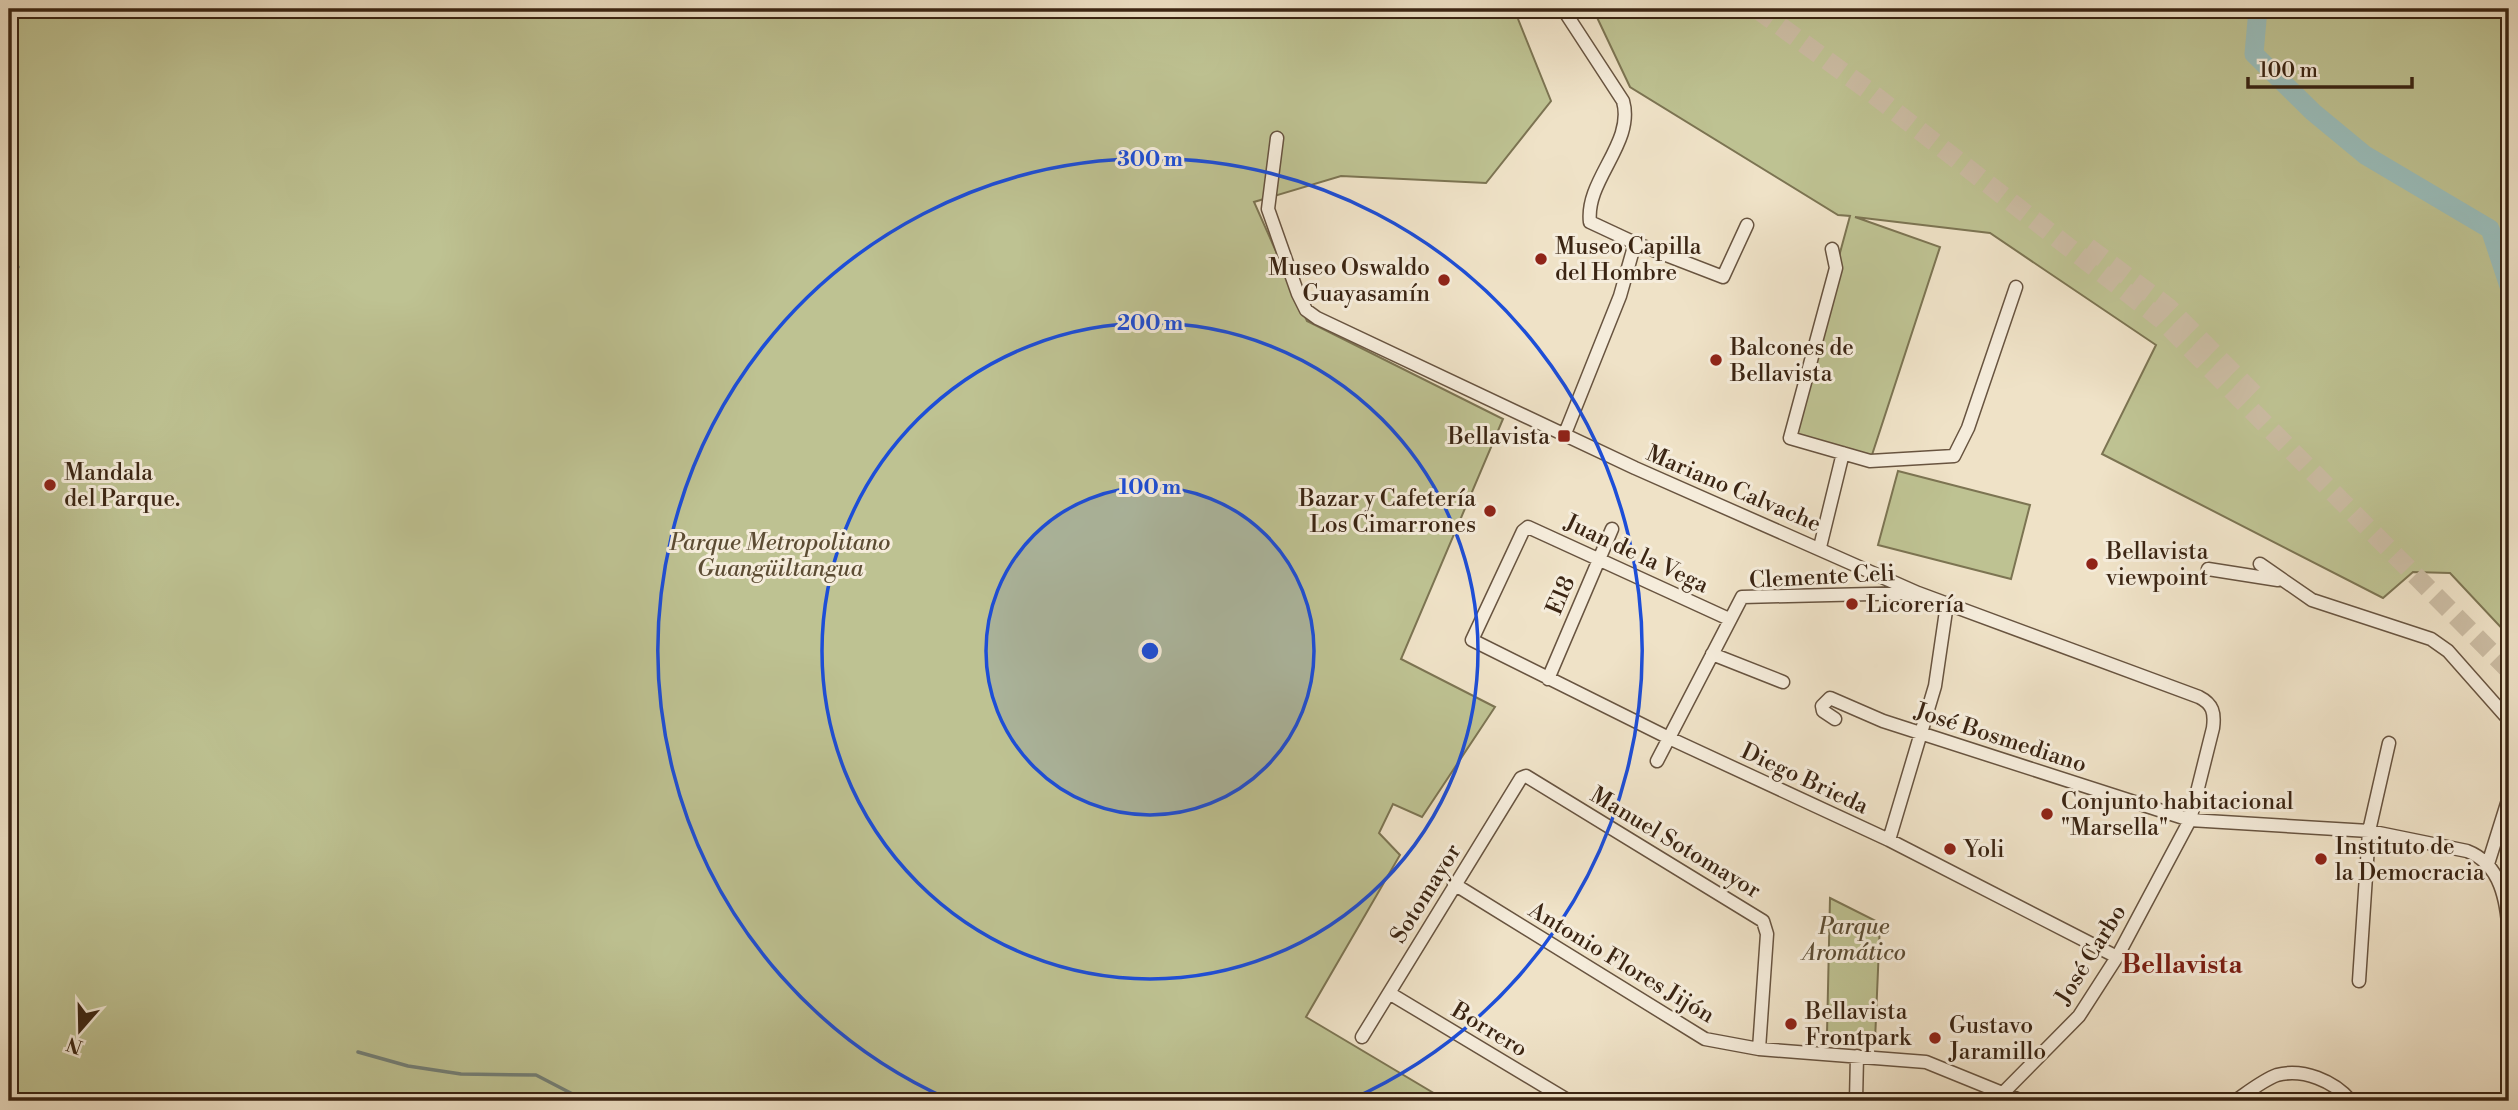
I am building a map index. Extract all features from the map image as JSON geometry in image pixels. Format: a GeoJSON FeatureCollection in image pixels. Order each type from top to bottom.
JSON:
{"type":"FeatureCollection","features":[{"type":"Feature","properties":{"kind":"street"},"geometry":{"type":"LineString","coordinates":[[1563,9],[1623,101],[1625,125],[1589,214],[1590,222],[1635,243],[1723,277],[1747,225]]}},
{"type":"Feature","properties":{"kind":"street","name":"Mariano Calvache"},"geometry":{"type":"LineString","coordinates":[[1277,138],[1268,209],[1306,310],[1317,318],[1564,436],[1820,547],[1918,593],[2207,702],[2213,709],[2214,720],[2190,820]]}},
{"type":"Feature","properties":{"kind":"street"},"geometry":{"type":"LineString","coordinates":[[1564,436],[1620,296],[1635,243]]}},
{"type":"Feature","properties":{"kind":"street"},"geometry":{"type":"LineString","coordinates":[[1832,249],[1835,270],[1790,438],[1870,461],[1954,457],[1973,415],[2016,286]]}},
{"type":"Feature","properties":{"kind":"street"},"geometry":{"type":"LineString","coordinates":[[1820,547],[1843,453]]}},
{"type":"Feature","properties":{"kind":"street","name":"Juan de la Vega"},"geometry":{"type":"LineString","coordinates":[[1473,641],[1526,528],[1599,558],[1729,619]]}},
{"type":"Feature","properties":{"kind":"street","name":"E18"},"geometry":{"type":"LineString","coordinates":[[1548,678],[1612,529]]}},
{"type":"Feature","properties":{"kind":"street"},"geometry":{"type":"LineString","coordinates":[[2260,564],[2312,600],[2431,639],[2448,651],[2509,720]]}},
{"type":"Feature","properties":{"kind":"street"},"geometry":{"type":"LineString","coordinates":[[2208,569],[2282,581]]}},
{"type":"Feature","properties":{"kind":"street","name":"Clemente Celi"},"geometry":{"type":"LineString","coordinates":[[1657,761],[1729,619],[1745,596],[1918,593]]}},
{"type":"Feature","properties":{"kind":"street"},"geometry":{"type":"LineString","coordinates":[[1889,840],[1935,686],[1947,604]]}},
{"type":"Feature","properties":{"kind":"street","name":"Diego Brieda"},"geometry":{"type":"LineString","coordinates":[[1473,641],[1669,738],[1889,840],[2117,957]]}},
{"type":"Feature","properties":{"kind":"street"},"geometry":{"type":"LineString","coordinates":[[1712,654],[1783,682]]}},
{"type":"Feature","properties":{"kind":"street","name":"José Bosmediano"},"geometry":{"type":"LineString","coordinates":[[1835,719],[1823,711],[1822,706],[1830,698],[1873,718],[2190,820],[2369,831],[2467,851],[2488,864]]}},
{"type":"Feature","properties":{"kind":"street"},"geometry":{"type":"LineString","coordinates":[[2359,981],[2369,831],[2389,743]]}},
{"type":"Feature","properties":{"kind":"street","name":"Sotomayor"},"geometry":{"type":"LineString","coordinates":[[1362,1037],[1521,778],[1528,776]]}},
{"type":"Feature","properties":{"kind":"street","name":"Manuel Sotomayor"},"geometry":{"type":"LineString","coordinates":[[1528,776],[1763,921],[1767,934],[1759,1049]]}},
{"type":"Feature","properties":{"kind":"street"},"geometry":{"type":"LineString","coordinates":[[2509,797],[2488,864],[2504,893],[2509,935]]}},
{"type":"Feature","properties":{"kind":"street","name":"José Carbo"},"geometry":{"type":"LineString","coordinates":[[2003,1093],[2079,1016],[2117,957],[2190,820]]}},
{"type":"Feature","properties":{"kind":"street","name":"Antonio Flores Jijón"},"geometry":{"type":"LineString","coordinates":[[1454,884],[1697,1035],[1759,1049],[1934,1064],[2022,1101]]}},
{"type":"Feature","properties":{"kind":"street","name":"Borrero"},"geometry":{"type":"LineString","coordinates":[[1389,993],[1569,1101]]}},
{"type":"Feature","properties":{"kind":"street"},"geometry":{"type":"LineString","coordinates":[[1856,1101],[1857,1056]]}},
{"type":"Feature","properties":{"kind":"street"},"geometry":{"type":"LineString","coordinates":[[2235,1101],[2276,1076],[2292,1074],[2329,1083],[2351,1101]]}},
{"type":"Feature","properties":{"kind":"green space","name":"Parque Metropolitano Guangüiltangua"},"geometry":{"type":"Polygon","coordinates":[[[9,9],[1514,9],[1551,101],[1486,183],[1341,176],[1254,202],[1307,321],[1503,419],[1401,659],[1495,707],[1422,817],[1393,804],[1379,833],[1400,855],[1306,1017],[1447,1101],[9,1101],[9,9]]]}},
{"type":"Feature","properties":{"kind":"green space"},"geometry":{"type":"Polygon","coordinates":[[[1593,9],[2509,9],[2509,636],[2450,573],[2413,572],[2383,598],[2102,454],[2156,345],[1990,233],[1855,217],[1940,247],[1870,461],[1790,436],[1850,216],[1838,215],[1630,87],[1593,9]]]}},
{"type":"Feature","properties":{"kind":"green space"},"geometry":{"type":"Polygon","coordinates":[[[1898,471],[2030,505],[2011,579],[1878,545],[1898,471]]]}},
{"type":"Feature","properties":{"kind":"green space","name":"Parque Aromático"},"geometry":{"type":"Polygon","coordinates":[[[1830,898],[1880,923],[1875,1041],[1827,1034],[1830,898]]]}},
{"type":"Feature","properties":{"kind":"waterway"},"geometry":{"type":"LineString","coordinates":[[2258,9],[2254,54],[2313,112],[2365,155],[2490,229],[2509,286]]}},
{"type":"Feature","properties":{"kind":"waterway"},"geometry":{"type":"LineString","coordinates":[[9,254],[18,267]]}},
{"type":"Feature","properties":{"kind":"waterway"},"geometry":{"type":"LineString","coordinates":[[358,1052],[408,1066],[461,1074],[536,1075],[586,1101]]}},
{"type":"Feature","properties":{"kind":"tunnel"},"geometry":{"type":"LineString","coordinates":[[1757,9],[1869,91],[2162,320],[2509,670]]}},
{"type":"Feature","properties":{"kind":"tunnel"},"geometry":{"type":"LineString","coordinates":[[2088,247],[2168,307],[2258,398]]}},
{"type":"Feature","properties":{"kind":"place","name":"Museo Capilla del Hombre"},"geometry":{"type":"Point","coordinates":[1541,259]}},
{"type":"Feature","properties":{"kind":"place","name":"Museo Oswaldo Guayasamín"},"geometry":{"type":"Point","coordinates":[1444,280]}},
{"type":"Feature","properties":{"kind":"place","name":"Balcones de Bellavista"},"geometry":{"type":"Point","coordinates":[1716,360]}},
{"type":"Feature","properties":{"kind":"place","name":"Bellavista"},"geometry":{"type":"Point","coordinates":[1564,436]}},
{"type":"Feature","properties":{"kind":"place","name":"Mandala del Parque."},"geometry":{"type":"Point","coordinates":[50,485]}},
{"type":"Feature","properties":{"kind":"place","name":"Bazar y Cafetería Los Cimarrones"},"geometry":{"type":"Point","coordinates":[1490,511]}},
{"type":"Feature","properties":{"kind":"place","name":"Bellavista viewpoint"},"geometry":{"type":"Point","coordinates":[2092,564]}},
{"type":"Feature","properties":{"kind":"place","name":"Licorería"},"geometry":{"type":"Point","coordinates":[1852,604]}},
{"type":"Feature","properties":{"kind":"place","name":"Conjunto habitacional \"Marsella\""},"geometry":{"type":"Point","coordinates":[2047,814]}},
{"type":"Feature","properties":{"kind":"place","name":"Yoli"},"geometry":{"type":"Point","coordinates":[1950,849]}},
{"type":"Feature","properties":{"kind":"place","name":"Instituto de la Democracia"},"geometry":{"type":"Point","coordinates":[2321,859]}},
{"type":"Feature","properties":{"kind":"place","name":"Bellavista Frontpark"},"geometry":{"type":"Point","coordinates":[1791,1024]}},
{"type":"Feature","properties":{"kind":"place","name":"Gustavo Jaramillo"},"geometry":{"type":"Point","coordinates":[1935,1038]}},
{"type":"Feature","properties":{"kind":"district","name":"Bellavista"},"geometry":{"type":"Point","coordinates":[2182,964]}}]}
